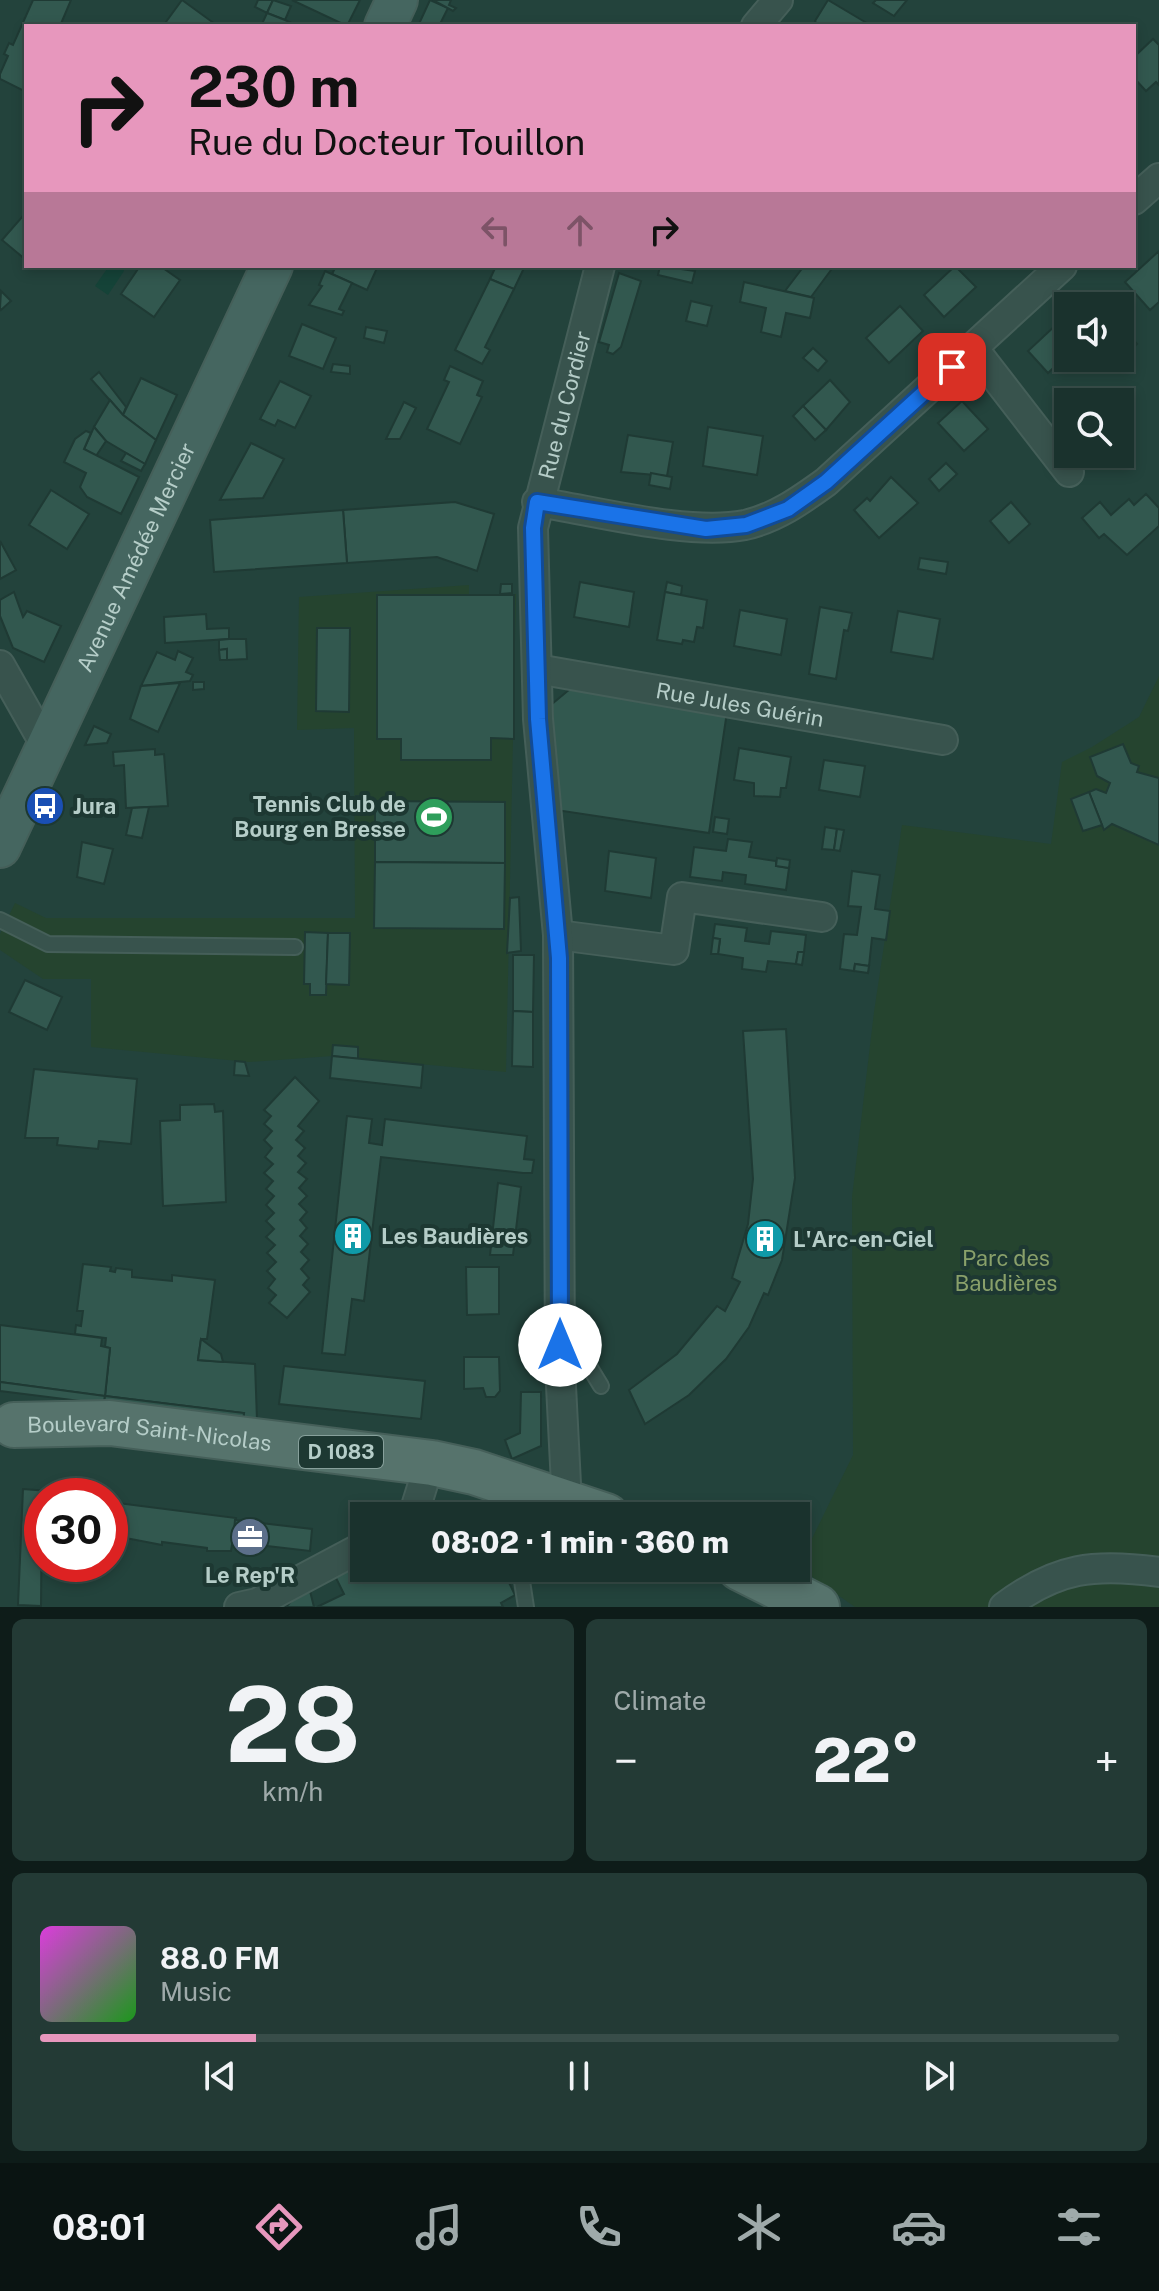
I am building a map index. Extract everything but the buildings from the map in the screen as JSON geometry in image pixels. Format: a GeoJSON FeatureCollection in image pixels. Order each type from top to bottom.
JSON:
{"type":"FeatureCollection","features":[{"type":"Feature","properties":{"kind":"main road"},"geometry":{"type":"LineString","coordinates":[[386,24],[397,0]]}},
{"type":"Feature","properties":{"kind":"main road","name":"Avenue Amédée Mercier"},"geometry":{"type":"LineString","coordinates":[[0,847],[271,268]]}},
{"type":"Feature","properties":{"kind":"main road","name":"Boulevard Saint-Nicolas"},"geometry":{"type":"LineString","coordinates":[[7,1424],[110,1423],[432,1463],[474,1472],[546,1502]]}},
{"type":"Feature","properties":{"kind":"main road","name":"Boulevard Saint-Nicolas"},"geometry":{"type":"LineString","coordinates":[[7,1424],[418,1500],[464,1502]]}},
{"type":"Feature","properties":{"kind":"main road"},"geometry":{"type":"LineString","coordinates":[[768,1582],[817,1607]]}},
{"type":"Feature","properties":{"kind":"street"},"geometry":{"type":"LineString","coordinates":[[758,24],[778,0]]}},
{"type":"Feature","properties":{"kind":"street"},"geometry":{"type":"LineString","coordinates":[[1136,198],[1159,178]]}},
{"type":"Feature","properties":{"kind":"street","name":"Rue du Cordier"},"geometry":{"type":"LineString","coordinates":[[556,1502],[560,1366],[558,935],[537,669],[533,528],[537,502],[599,268]]}},
{"type":"Feature","properties":{"kind":"street"},"geometry":{"type":"LineString","coordinates":[[537,502],[706,529],[760,520],[788,509],[826,482],[1060,268]]}},
{"type":"Feature","properties":{"kind":"street"},"geometry":{"type":"LineString","coordinates":[[973,348],[1069,472]]}},
{"type":"Feature","properties":{"kind":"street"},"geometry":{"type":"LineString","coordinates":[[0,665],[46,746]]}},
{"type":"Feature","properties":{"kind":"street","name":"Rue Jules Guérin"},"geometry":{"type":"LineString","coordinates":[[537,669],[943,740]]}},
{"type":"Feature","properties":{"kind":"street"},"geometry":{"type":"LineString","coordinates":[[558,935],[674,950],[682,897],[822,917]]}},
{"type":"Feature","properties":{"kind":"street"},"geometry":{"type":"LineString","coordinates":[[252,1606],[350,1554]]}},
{"type":"Feature","properties":{"kind":"street"},"geometry":{"type":"LineString","coordinates":[[1004,1607],[1023,1593],[1070,1570],[1096,1567],[1159,1572]]}},
{"type":"Feature","properties":{"kind":"lane"},"geometry":{"type":"LineString","coordinates":[[0,920],[48,944],[295,947]]}},
{"type":"Feature","properties":{"kind":"lane"},"geometry":{"type":"LineString","coordinates":[[560,1366],[587,1363],[601,1386]]}},
{"type":"Feature","properties":{"kind":"lane"},"geometry":{"type":"LineString","coordinates":[[522,1582],[526,1607]]}},
{"type":"Feature","properties":{"kind":"green space","name":"Tennis Club de Bourg en Bresse"},"geometry":{"type":"Polygon","coordinates":[[[469,585],[469,594],[516,594],[506,1072],[332,1056],[249,1062],[91,1047],[91,979],[43,979],[0,950],[0,934],[15,903],[46,918],[355,918],[354,728],[297,730],[299,597],[469,585]]]}},
{"type":"Feature","properties":{"kind":"green space","name":"Parc des Baudières"},"geometry":{"type":"Polygon","coordinates":[[[1159,676],[1159,1607],[855,1607],[810,1575],[810,1543],[853,1455],[852,1197],[874,1012],[902,825],[1051,844],[1062,762],[1139,717],[1159,676]]]}},
{"type":"Feature","properties":{"kind":"shaded area"},"geometry":{"type":"Polygon","coordinates":[[[108,268],[123,268],[124,271],[108,295],[95,286],[108,268]]]}},
{"type":"Feature","properties":{"kind":"place","name":"Jura"},"geometry":{"type":"Point","coordinates":[45,806]}},
{"type":"Feature","properties":{"kind":"place","name":"Tennis Club de Bourg en Bresse"},"geometry":{"type":"Point","coordinates":[434,817]}},
{"type":"Feature","properties":{"kind":"place","name":"Les Baudières"},"geometry":{"type":"Point","coordinates":[353,1236]}},
{"type":"Feature","properties":{"kind":"place","name":"L'Arc-en-Ciel"},"geometry":{"type":"Point","coordinates":[765,1239]}},
{"type":"Feature","properties":{"kind":"place","name":"Le Rep'R"},"geometry":{"type":"Point","coordinates":[250,1537]}},
{"type":"Feature","properties":{"kind":"route"},"geometry":{"type":"LineString","coordinates":[[560,1345],[560,1004],[558,935],[538,719],[533,528],[537,502],[706,529],[746,525],[788,509],[826,482],[952,367]]}}]}
